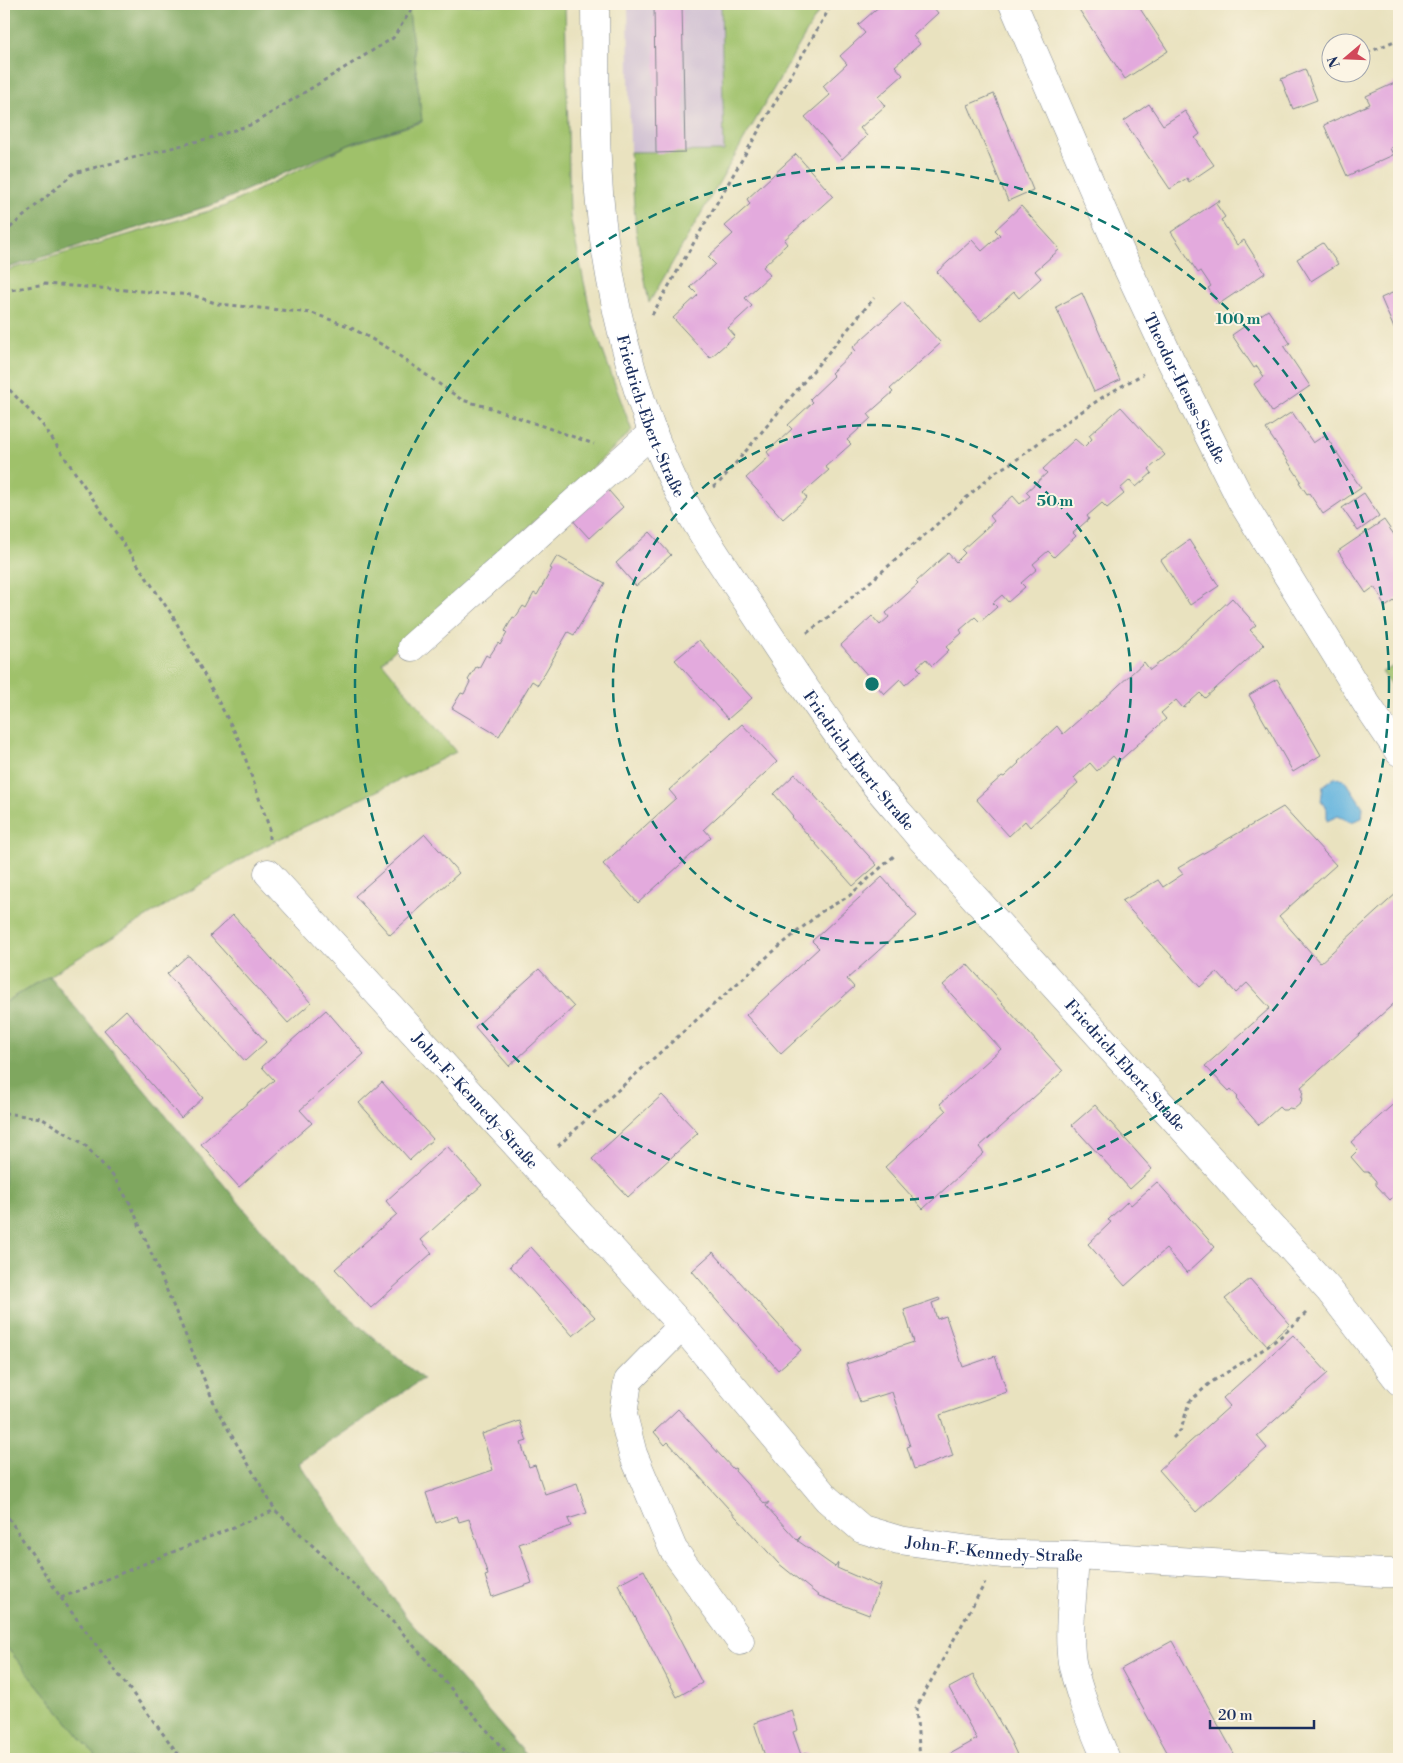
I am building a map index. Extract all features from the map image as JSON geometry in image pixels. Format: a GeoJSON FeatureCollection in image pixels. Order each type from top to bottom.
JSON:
{"type":"FeatureCollection","features":[{"type":"Feature","properties":{"kind":"street","name":"Friedrich-Ebert-Straße"},"geometry":{"type":"LineString","coordinates":[[596,4],[599,186],[615,301],[628,355],[653,432],[685,504],[775,645],[874,784],[1329,1290],[1399,1381]]}},
{"type":"Feature","properties":{"kind":"street","name":"Theodor-Heuss-Straße"},"geometry":{"type":"LineString","coordinates":[[1013,4],[1122,256],[1170,359],[1242,502],[1366,703],[1399,752]]}},
{"type":"Feature","properties":{"kind":"street"},"geometry":{"type":"LineString","coordinates":[[412,647],[653,432]]}},
{"type":"Feature","properties":{"kind":"street","name":"John-F.-Kennedy-Straße"},"geometry":{"type":"LineString","coordinates":[[268,873],[682,1326],[826,1499],[862,1529],[899,1540],[1001,1554],[1075,1554],[1384,1574],[1399,1573]]}},
{"type":"Feature","properties":{"kind":"street"},"geometry":{"type":"LineString","coordinates":[[682,1326],[628,1381],[623,1414],[633,1454],[673,1549],[740,1641]]}},
{"type":"Feature","properties":{"kind":"street"},"geometry":{"type":"LineString","coordinates":[[1075,1554],[1071,1630],[1072,1660],[1084,1707],[1106,1759]]}},
{"type":"Feature","properties":{"kind":"path"},"geometry":{"type":"LineString","coordinates":[[4,233],[74,173],[210,138],[252,124],[393,38],[415,4]]}},
{"type":"Feature","properties":{"kind":"path"},"geometry":{"type":"LineString","coordinates":[[628,355],[832,4]]}},
{"type":"Feature","properties":{"kind":"path"},"geometry":{"type":"LineString","coordinates":[[1370,52],[1399,39]]}},
{"type":"Feature","properties":{"kind":"path"},"geometry":{"type":"LineString","coordinates":[[4,291],[45,284],[74,286],[192,295],[218,304],[312,313],[348,326],[388,348],[462,400],[574,438],[628,453]]}},
{"type":"Feature","properties":{"kind":"path"},"geometry":{"type":"LineString","coordinates":[[685,504],[718,484],[874,298]]}},
{"type":"Feature","properties":{"kind":"path"},"geometry":{"type":"LineString","coordinates":[[836,611],[994,473],[1016,460],[1106,395],[1170,359]]}},
{"type":"Feature","properties":{"kind":"path"},"geometry":{"type":"LineString","coordinates":[[4,384],[42,424],[174,618],[240,740],[269,827],[268,873]]}},
{"type":"Feature","properties":{"kind":"path"},"geometry":{"type":"LineString","coordinates":[[536,1166],[616,1091],[768,956],[821,912],[849,896],[918,835]]}},
{"type":"Feature","properties":{"kind":"path"},"geometry":{"type":"LineString","coordinates":[[4,1113],[41,1118],[84,1144],[113,1176],[131,1205],[217,1410],[275,1510],[394,1623],[512,1759]]}},
{"type":"Feature","properties":{"kind":"path"},"geometry":{"type":"LineString","coordinates":[[1173,1438],[1181,1430],[1189,1402],[1210,1383],[1267,1347],[1302,1317]]}},
{"type":"Feature","properties":{"kind":"path"},"geometry":{"type":"LineString","coordinates":[[61,1598],[275,1510]]}},
{"type":"Feature","properties":{"kind":"path"},"geometry":{"type":"LineString","coordinates":[[4,1511],[61,1598],[182,1759]]}},
{"type":"Feature","properties":{"kind":"path"},"geometry":{"type":"LineString","coordinates":[[920,1759],[916,1708],[1001,1554]]}},
{"type":"Feature","properties":{"kind":"shaded area"},"geometry":{"type":"Polygon","coordinates":[[[628,4],[721,4],[724,151],[630,152],[628,4]]]}},
{"type":"Feature","properties":{"kind":"green space"},"geometry":{"type":"Polygon","coordinates":[[[4,4],[408,4],[422,121],[355,142],[215,204],[4,269],[4,4]]]}},
{"type":"Feature","properties":{"kind":"green space"},"geometry":{"type":"Polygon","coordinates":[[[408,4],[565,4],[570,216],[593,324],[632,431],[382,662],[456,752],[257,850],[4,1003],[4,271],[223,207],[349,145],[422,122],[408,4]]]}},
{"type":"Feature","properties":{"kind":"green space"},"geometry":{"type":"Polygon","coordinates":[[[721,4],[823,4],[649,303],[636,231],[630,152],[724,151],[721,4]]]}},
{"type":"Feature","properties":{"kind":"green space"},"geometry":{"type":"Polygon","coordinates":[[[1399,664],[1399,696],[1382,672],[1399,664]]]}},
{"type":"Feature","properties":{"kind":"green space"},"geometry":{"type":"Polygon","coordinates":[[[49,976],[302,1278],[423,1379],[299,1463],[407,1618],[530,1759],[98,1759],[4,1644],[4,1003],[49,976]]]}},
{"type":"Feature","properties":{"kind":"green space"},"geometry":{"type":"Polygon","coordinates":[[[4,1644],[98,1759],[4,1759],[4,1644]]]}},
{"type":"Feature","properties":{"kind":"water"},"geometry":{"type":"Polygon","coordinates":[[[1335,777],[1346,781],[1363,807],[1362,818],[1351,822],[1338,816],[1327,821],[1327,810],[1321,801],[1323,786],[1335,777]]]}},
{"type":"Feature","properties":{"kind":"building"},"geometry":{"type":"Polygon","coordinates":[[[654,4],[682,4],[685,152],[656,153],[654,4]]]}},
{"type":"Feature","properties":{"kind":"building"},"geometry":{"type":"Polygon","coordinates":[[[882,4],[939,4],[934,8],[938,13],[913,36],[920,44],[895,66],[903,75],[878,97],[885,106],[860,128],[867,136],[842,159],[805,117],[830,95],[823,86],[847,64],[840,56],[865,33],[858,25],[882,4]]]}},
{"type":"Feature","properties":{"kind":"building"},"geometry":{"type":"Polygon","coordinates":[[[1084,4],[1137,4],[1168,51],[1125,79],[1078,8],[1084,4]]]}},
{"type":"Feature","properties":{"kind":"building"},"geometry":{"type":"Polygon","coordinates":[[[1305,69],[1317,100],[1293,109],[1281,79],[1305,69]]]}},
{"type":"Feature","properties":{"kind":"building"},"geometry":{"type":"Polygon","coordinates":[[[1399,81],[1399,144],[1390,148],[1393,155],[1347,176],[1324,125],[1370,104],[1366,96],[1399,81]]]}},
{"type":"Feature","properties":{"kind":"building"},"geometry":{"type":"Polygon","coordinates":[[[994,94],[1033,190],[1008,201],[968,105],[994,94]]]}},
{"type":"Feature","properties":{"kind":"building"},"geometry":{"type":"Polygon","coordinates":[[[1149,104],[1163,125],[1185,111],[1200,134],[1195,138],[1214,165],[1189,182],[1187,178],[1170,189],[1124,121],[1149,104]]]}},
{"type":"Feature","properties":{"kind":"building"},"geometry":{"type":"Polygon","coordinates":[[[796,154],[833,196],[784,240],[787,244],[763,267],[770,275],[745,298],[752,306],[728,328],[735,336],[710,358],[673,318],[698,295],[690,287],[715,264],[708,257],[733,234],[725,226],[750,204],[747,199],[796,154]]]}},
{"type":"Feature","properties":{"kind":"building"},"geometry":{"type":"Polygon","coordinates":[[[1219,200],[1220,202],[1216,204],[1225,217],[1221,220],[1237,245],[1244,240],[1265,273],[1219,304],[1208,288],[1211,286],[1201,271],[1198,273],[1171,232],[1219,200]]]}},
{"type":"Feature","properties":{"kind":"building"},"geometry":{"type":"Polygon","coordinates":[[[1021,206],[1060,249],[1035,271],[1041,278],[1019,298],[1014,292],[981,321],[937,272],[972,240],[982,251],[1000,235],[995,230],[1021,206]]]}},
{"type":"Feature","properties":{"kind":"building"},"geometry":{"type":"Polygon","coordinates":[[[1323,243],[1338,264],[1311,281],[1297,259],[1323,243]]]}},
{"type":"Feature","properties":{"kind":"building"},"geometry":{"type":"Polygon","coordinates":[[[1399,290],[1399,340],[1381,298],[1399,290]]]}},
{"type":"Feature","properties":{"kind":"building"},"geometry":{"type":"Polygon","coordinates":[[[1082,293],[1120,380],[1094,392],[1056,307],[1082,293]]]}},
{"type":"Feature","properties":{"kind":"building"},"geometry":{"type":"Polygon","coordinates":[[[903,302],[941,343],[890,389],[893,392],[868,414],[871,418],[847,440],[851,444],[825,467],[829,470],[803,493],[807,498],[783,519],[746,478],[770,456],[767,452],[792,429],[788,425],[813,402],[810,399],[834,376],[831,373],[855,350],[853,347],[903,302]]]}},
{"type":"Feature","properties":{"kind":"building"},"geometry":{"type":"Polygon","coordinates":[[[1268,310],[1290,343],[1284,347],[1310,386],[1272,412],[1254,384],[1264,377],[1257,366],[1254,368],[1232,335],[1268,310]]]}},
{"type":"Feature","properties":{"kind":"building"},"geometry":{"type":"Polygon","coordinates":[[[1121,407],[1165,455],[1149,469],[1152,473],[1136,487],[1130,480],[1120,489],[1124,494],[1107,508],[1102,503],[1087,516],[1089,519],[1073,533],[1076,536],[1054,557],[1048,551],[1033,564],[1037,569],[1021,583],[1025,587],[1008,602],[1002,595],[993,603],[997,607],[980,622],[975,617],[960,630],[962,633],[946,647],[949,650],[932,666],[926,659],[917,667],[921,671],[905,685],[900,679],[884,694],[841,645],[872,616],[880,625],[889,617],[886,613],[948,553],[956,562],[965,553],[962,550],[994,521],[990,516],[1013,496],[1020,504],[1030,496],[1026,492],[1047,473],[1043,469],[1075,439],[1084,447],[1092,439],[1089,435],[1121,407]]]}},
{"type":"Feature","properties":{"kind":"building"},"geometry":{"type":"Polygon","coordinates":[[[1292,412],[1313,443],[1325,435],[1361,488],[1323,514],[1309,493],[1307,494],[1299,482],[1301,481],[1266,429],[1292,412]]]}},
{"type":"Feature","properties":{"kind":"building"},"geometry":{"type":"Polygon","coordinates":[[[602,483],[623,507],[589,538],[568,515],[602,483]]]}},
{"type":"Feature","properties":{"kind":"building"},"geometry":{"type":"Polygon","coordinates":[[[1364,493],[1379,516],[1358,531],[1342,508],[1364,493]]]}},
{"type":"Feature","properties":{"kind":"building"},"geometry":{"type":"Polygon","coordinates":[[[1384,520],[1399,542],[1399,598],[1385,607],[1381,600],[1383,599],[1374,587],[1366,593],[1338,551],[1384,520]]]}},
{"type":"Feature","properties":{"kind":"building"},"geometry":{"type":"Polygon","coordinates":[[[650,532],[671,555],[636,586],[616,563],[650,532]]]}},
{"type":"Feature","properties":{"kind":"building"},"geometry":{"type":"Polygon","coordinates":[[[1189,540],[1219,586],[1190,605],[1161,560],[1189,540]]]}},
{"type":"Feature","properties":{"kind":"building"},"geometry":{"type":"Polygon","coordinates":[[[557,556],[605,583],[574,635],[568,632],[538,685],[532,681],[499,736],[452,708],[461,693],[464,694],[470,682],[468,680],[476,667],[479,668],[486,655],[489,657],[498,643],[500,645],[513,617],[515,618],[523,606],[526,608],[534,593],[537,595],[557,556]]]}},
{"type":"Feature","properties":{"kind":"building"},"geometry":{"type":"Polygon","coordinates":[[[1232,598],[1256,625],[1250,630],[1264,645],[1205,698],[1200,693],[1183,708],[1176,700],[1161,713],[1166,719],[1118,762],[1113,756],[1097,771],[1090,763],[1074,778],[1078,783],[1030,827],[1025,821],[1009,836],[976,799],[1002,776],[1004,777],[1057,726],[1063,734],[1144,662],[1150,670],[1178,648],[1232,598]]]}},
{"type":"Feature","properties":{"kind":"building"},"geometry":{"type":"Polygon","coordinates":[[[699,640],[752,698],[728,719],[675,660],[699,640]]]}},
{"type":"Feature","properties":{"kind":"building"},"geometry":{"type":"Polygon","coordinates":[[[1277,679],[1321,755],[1293,772],[1249,695],[1277,679]]]}},
{"type":"Feature","properties":{"kind":"building"},"geometry":{"type":"Polygon","coordinates":[[[742,724],[777,762],[704,829],[711,837],[638,903],[603,864],[676,798],[669,790],[742,724]]]}},
{"type":"Feature","properties":{"kind":"building"},"geometry":{"type":"Polygon","coordinates":[[[795,774],[877,865],[853,886],[774,794],[795,774]]]}},
{"type":"Feature","properties":{"kind":"building"},"geometry":{"type":"Polygon","coordinates":[[[1283,807],[1336,865],[1279,916],[1320,963],[1399,891],[1399,999],[1301,1087],[1303,1090],[1301,1103],[1294,1109],[1282,1110],[1279,1107],[1259,1125],[1236,1099],[1238,1097],[1231,1089],[1229,1091],[1205,1066],[1270,1008],[1247,983],[1236,993],[1217,972],[1200,987],[1122,901],[1158,880],[1163,887],[1183,874],[1178,868],[1283,807]]]}},
{"type":"Feature","properties":{"kind":"building"},"geometry":{"type":"Polygon","coordinates":[[[425,834],[459,873],[390,935],[355,896],[425,834]]]}},
{"type":"Feature","properties":{"kind":"building"},"geometry":{"type":"Polygon","coordinates":[[[882,877],[917,916],[847,979],[854,987],[781,1054],[746,1015],[819,948],[812,941],[882,877]]]}},
{"type":"Feature","properties":{"kind":"building"},"geometry":{"type":"Polygon","coordinates":[[[233,915],[311,1003],[288,1023],[210,936],[233,915]]]}},
{"type":"Feature","properties":{"kind":"building"},"geometry":{"type":"Polygon","coordinates":[[[187,956],[266,1042],[245,1061],[167,974],[187,956]]]}},
{"type":"Feature","properties":{"kind":"building"},"geometry":{"type":"Polygon","coordinates":[[[967,964],[1063,1071],[979,1147],[984,1153],[923,1209],[885,1167],[946,1111],[940,1104],[1001,1049],[943,985],[967,964]]]}},
{"type":"Feature","properties":{"kind":"building"},"geometry":{"type":"Polygon","coordinates":[[[539,969],[574,1007],[509,1066],[475,1027],[539,969]]]}},
{"type":"Feature","properties":{"kind":"building"},"geometry":{"type":"Polygon","coordinates":[[[126,1010],[203,1098],[181,1118],[104,1030],[126,1010]]]}},
{"type":"Feature","properties":{"kind":"building"},"geometry":{"type":"Polygon","coordinates":[[[326,1010],[364,1054],[300,1110],[312,1123],[239,1187],[201,1144],[274,1080],[262,1067],[326,1010]]]}},
{"type":"Feature","properties":{"kind":"building"},"geometry":{"type":"Polygon","coordinates":[[[382,1082],[433,1139],[410,1160],[359,1103],[382,1082]]]}},
{"type":"Feature","properties":{"kind":"building"},"geometry":{"type":"Polygon","coordinates":[[[662,1095],[698,1133],[628,1197],[592,1159],[662,1095]]]}},
{"type":"Feature","properties":{"kind":"building"},"geometry":{"type":"Polygon","coordinates":[[[1399,1099],[1399,1195],[1397,1193],[1390,1200],[1376,1185],[1376,1181],[1368,1172],[1364,1172],[1351,1157],[1358,1150],[1351,1142],[1399,1099]]]}},
{"type":"Feature","properties":{"kind":"building"},"geometry":{"type":"Polygon","coordinates":[[[1095,1105],[1152,1169],[1130,1189],[1072,1125],[1095,1105]]]}},
{"type":"Feature","properties":{"kind":"building"},"geometry":{"type":"Polygon","coordinates":[[[447,1146],[482,1185],[421,1240],[432,1253],[371,1308],[335,1269],[397,1214],[386,1201],[447,1146]]]}},
{"type":"Feature","properties":{"kind":"building"},"geometry":{"type":"Polygon","coordinates":[[[1157,1182],[1215,1247],[1187,1273],[1166,1249],[1125,1286],[1088,1244],[1111,1222],[1108,1220],[1128,1201],[1131,1205],[1157,1182]]]}},
{"type":"Feature","properties":{"kind":"building"},"geometry":{"type":"Polygon","coordinates":[[[531,1247],[595,1317],[573,1336],[510,1266],[531,1247]]]}},
{"type":"Feature","properties":{"kind":"building"},"geometry":{"type":"Polygon","coordinates":[[[713,1252],[801,1350],[778,1370],[692,1271],[713,1252]]]}},
{"type":"Feature","properties":{"kind":"building"},"geometry":{"type":"Polygon","coordinates":[[[1250,1279],[1290,1324],[1267,1345],[1225,1299],[1250,1279]]]}},
{"type":"Feature","properties":{"kind":"building"},"geometry":{"type":"Polygon","coordinates":[[[939,1298],[940,1300],[932,1303],[937,1319],[946,1316],[963,1367],[995,1356],[1007,1392],[940,1415],[953,1456],[914,1469],[907,1447],[910,1446],[892,1392],[860,1402],[846,1364],[914,1342],[904,1310],[939,1298]]]}},
{"type":"Feature","properties":{"kind":"building"},"geometry":{"type":"Polygon","coordinates":[[[1293,1335],[1328,1373],[1257,1436],[1267,1448],[1196,1512],[1159,1470],[1230,1406],[1223,1398],[1293,1335]]]}},
{"type":"Feature","properties":{"kind":"building"},"geometry":{"type":"Polygon","coordinates":[[[678,1409],[733,1469],[736,1469],[735,1471],[765,1504],[769,1502],[766,1506],[797,1540],[801,1536],[798,1541],[835,1567],[838,1563],[837,1568],[878,1586],[881,1583],[869,1615],[819,1596],[778,1563],[668,1442],[665,1445],[654,1432],[678,1409]]]}},
{"type":"Feature","properties":{"kind":"building"},"geometry":{"type":"Polygon","coordinates":[[[520,1421],[527,1441],[521,1443],[529,1467],[535,1465],[545,1494],[577,1483],[587,1513],[568,1519],[571,1526],[519,1544],[532,1583],[492,1597],[485,1576],[488,1575],[469,1519],[459,1522],[457,1516],[436,1523],[426,1493],[493,1470],[482,1434],[520,1421]]]}},
{"type":"Feature","properties":{"kind":"building"},"geometry":{"type":"Polygon","coordinates":[[[644,1570],[702,1683],[677,1697],[618,1584],[644,1570]]]}},
{"type":"Feature","properties":{"kind":"building"},"geometry":{"type":"Polygon","coordinates":[[[1172,1641],[1237,1759],[1171,1759],[1121,1669],[1172,1641]]]}},
{"type":"Feature","properties":{"kind":"building"},"geometry":{"type":"Polygon","coordinates":[[[973,1675],[1019,1759],[953,1759],[950,1754],[977,1739],[949,1688],[973,1675]]]}},
{"type":"Feature","properties":{"kind":"building"},"geometry":{"type":"Polygon","coordinates":[[[792,1710],[798,1730],[793,1732],[801,1755],[807,1753],[809,1759],[766,1759],[754,1723],[792,1710]]]}}]}
